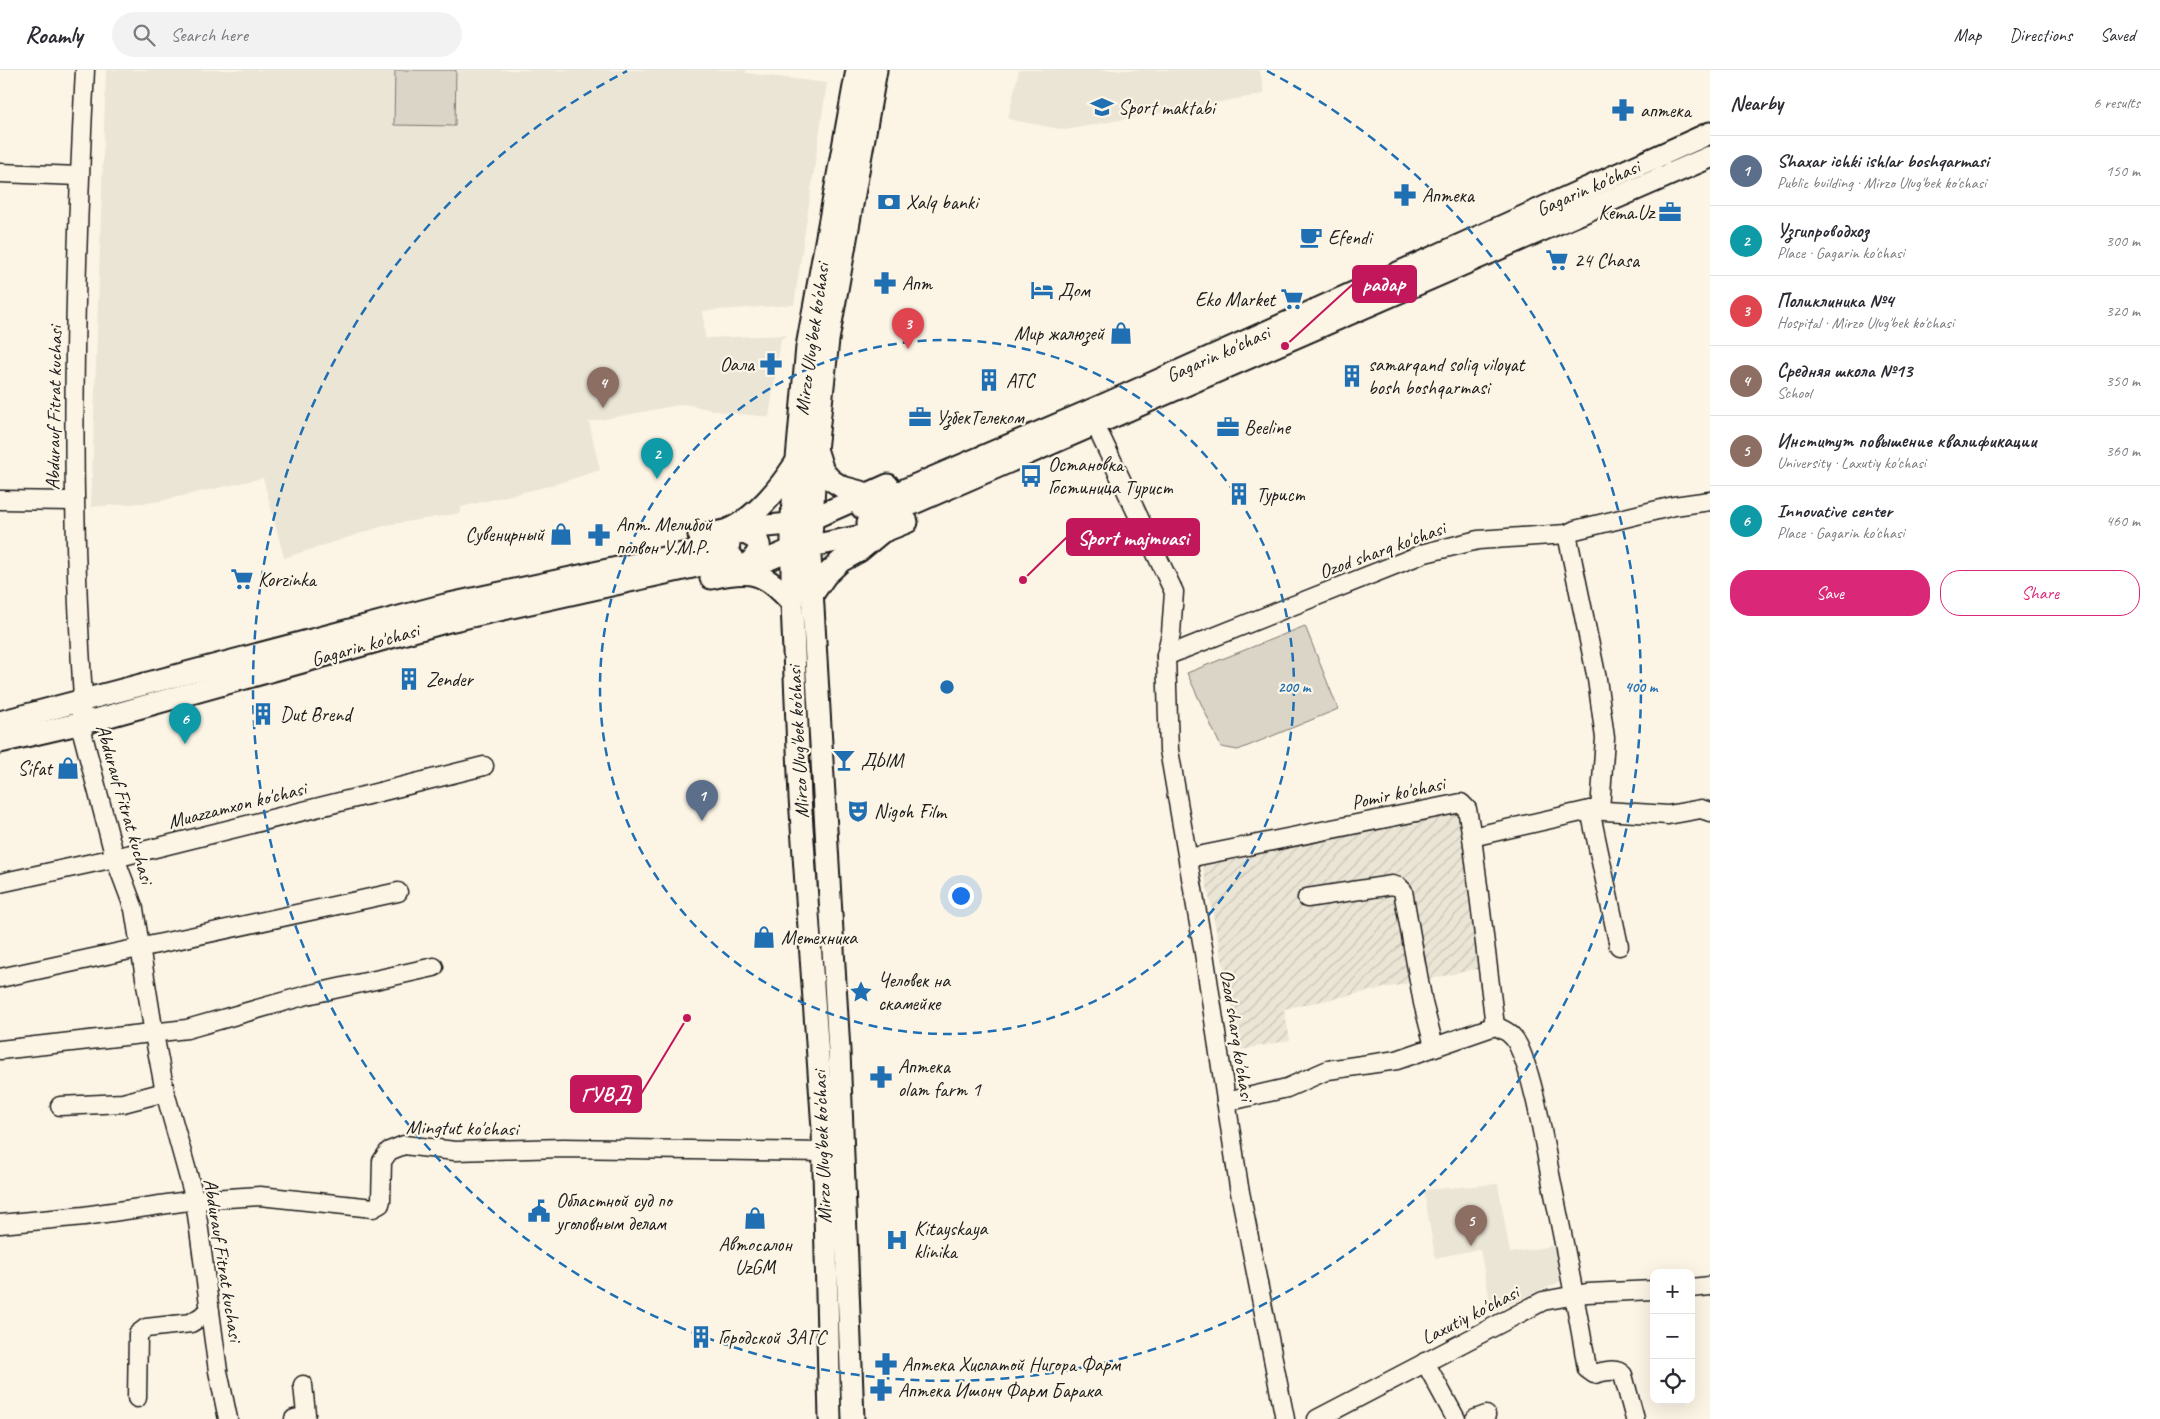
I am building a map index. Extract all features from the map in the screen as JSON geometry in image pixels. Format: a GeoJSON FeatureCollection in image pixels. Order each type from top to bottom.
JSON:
{"type":"FeatureCollection","features":[{"type":"Feature","properties":{"kind":"main road","name":"Mirzo Ulug'bek ko'chasi"},"geometry":{"type":"LineString","coordinates":[[830,1419],[824,1152],[800,798],[792,603],[801,549],[797,461],[807,347],[857,70]]}},
{"type":"Feature","properties":{"kind":"main road","name":"Mirzo Ulug'bek ko'chasi"},"geometry":{"type":"LineString","coordinates":[[801,521],[816,450],[828,340],[876,70]]}},
{"type":"Feature","properties":{"kind":"main road","name":"Gagarin ko'chasi"},"geometry":{"type":"LineString","coordinates":[[1137,398],[1710,133]]}},
{"type":"Feature","properties":{"kind":"main road","name":"Gagarin ko'chasi"},"geometry":{"type":"LineString","coordinates":[[870,514],[1137,398],[1710,157]]}},
{"type":"Feature","properties":{"kind":"main road"},"geometry":{"type":"LineString","coordinates":[[447,613],[472,586],[733,551],[801,549],[870,514],[1101,437],[1137,398]]}},
{"type":"Feature","properties":{"kind":"main road"},"geometry":{"type":"LineString","coordinates":[[816,450],[823,471],[830,480],[842,487],[870,514]]}},
{"type":"Feature","properties":{"kind":"main road"},"geometry":{"type":"LineString","coordinates":[[733,551],[764,504],[780,486],[797,461]]}},
{"type":"Feature","properties":{"kind":"main road"},"geometry":{"type":"LineString","coordinates":[[733,551],[801,521],[870,514]]}},
{"type":"Feature","properties":{"kind":"main road"},"geometry":{"type":"LineString","coordinates":[[812,595],[870,514]]}},
{"type":"Feature","properties":{"kind":"main road","name":"Mirzo Ulug'bek ko'chasi"},"geometry":{"type":"LineString","coordinates":[[801,549],[812,595],[839,1051],[853,1419]]}},
{"type":"Feature","properties":{"kind":"main road"},"geometry":{"type":"LineString","coordinates":[[733,551],[764,578],[776,584],[792,603]]}},
{"type":"Feature","properties":{"kind":"main road","name":"Gagarin ko'chasi"},"geometry":{"type":"LineString","coordinates":[[0,722],[82,698],[447,613],[733,551]]}},
{"type":"Feature","properties":{"kind":"main road","name":"Gagarin ko'chasi"},"geometry":{"type":"LineString","coordinates":[[0,742],[80,724],[447,613]]}},
{"type":"Feature","properties":{"kind":"street","name":"Abdurauf Fitrat kuchasi"},"geometry":{"type":"LineString","coordinates":[[85,70],[79,176],[73,501],[82,698],[80,724],[115,858],[134,909],[154,1034],[166,1092],[195,1200],[218,1372],[228,1419]]}},
{"type":"Feature","properties":{"kind":"street"},"geometry":{"type":"LineString","coordinates":[[0,173],[79,176]]}},
{"type":"Feature","properties":{"kind":"street","name":"Ozod sharq ko'chasi"},"geometry":{"type":"LineString","coordinates":[[1101,437],[1174,592],[1171,632],[1166,656],[1169,750],[1240,1187],[1285,1419]]}},
{"type":"Feature","properties":{"kind":"street"},"geometry":{"type":"LineString","coordinates":[[0,500],[73,501]]}},
{"type":"Feature","properties":{"kind":"street","name":"Ozod sharq ko'chasi"},"geometry":{"type":"LineString","coordinates":[[1166,656],[1425,553],[1478,540],[1567,534],[1575,530],[1665,508],[1710,501]]}},
{"type":"Feature","properties":{"kind":"street"},"geometry":{"type":"LineString","coordinates":[[1567,534],[1597,679],[1605,738],[1595,810],[1619,946]]}},
{"type":"Feature","properties":{"kind":"street","name":"Muazzamxon ko'chasi"},"geometry":{"type":"LineString","coordinates":[[0,883],[115,858],[484,766]]}},
{"type":"Feature","properties":{"kind":"street","name":"Pomir ko'chasi"},"geometry":{"type":"LineString","coordinates":[[1188,858],[1397,817],[1458,802],[1462,803],[1467,810],[1472,837]]}},
{"type":"Feature","properties":{"kind":"street"},"geometry":{"type":"LineString","coordinates":[[1495,1026],[1472,837],[1595,810],[1668,815],[1702,809],[1710,812]]}},
{"type":"Feature","properties":{"kind":"street"},"geometry":{"type":"LineString","coordinates":[[1307,898],[1392,885],[1399,887],[1403,891],[1423,1003],[1434,1046]]}},
{"type":"Feature","properties":{"kind":"street"},"geometry":{"type":"LineString","coordinates":[[0,978],[69,961],[141,948],[398,892]]}},
{"type":"Feature","properties":{"kind":"street"},"geometry":{"type":"LineString","coordinates":[[0,1050],[187,1029],[369,980],[434,967]]}},
{"type":"Feature","properties":{"kind":"street"},"geometry":{"type":"LineString","coordinates":[[1226,1102],[1287,1088],[1328,1070],[1397,1060],[1495,1026],[1507,1031],[1517,1042],[1524,1060],[1542,1132],[1576,1295],[1587,1369],[1594,1374],[1620,1371],[1623,1375],[1635,1419]]}},
{"type":"Feature","properties":{"kind":"street"},"geometry":{"type":"LineString","coordinates":[[60,1106],[123,1103],[166,1092]]}},
{"type":"Feature","properties":{"kind":"street","name":"Mingtut ko'chasi"},"geometry":{"type":"LineString","coordinates":[[0,1224],[84,1216],[195,1200],[260,1196],[373,1208],[380,1204],[381,1200],[382,1161],[389,1151],[404,1145],[455,1151],[563,1148],[824,1152]]}},
{"type":"Feature","properties":{"kind":"street"},"geometry":{"type":"LineString","coordinates":[[1695,1288],[1710,1286]]}},
{"type":"Feature","properties":{"kind":"street","name":"Laxutiy ko'chasi"},"geometry":{"type":"LineString","coordinates":[[1317,1419],[1543,1302],[1576,1295],[1650,1290]]}},
{"type":"Feature","properties":{"kind":"street"},"geometry":{"type":"LineString","coordinates":[[137,1398],[138,1334],[146,1328],[191,1323],[210,1311]]}},
{"type":"Feature","properties":{"kind":"street"},"geometry":{"type":"LineString","coordinates":[[1425,1362],[1456,1419]]}},
{"type":"Feature","properties":{"kind":"street"},"geometry":{"type":"LineString","coordinates":[[294,1419],[303,1417],[306,1414],[303,1385]]}},
{"type":"Feature","properties":{"kind":"shaded area"},"geometry":{"type":"Polygon","coordinates":[[[106,70],[746,70],[746,73],[827,83],[794,305],[703,311],[705,338],[787,335],[781,339],[769,417],[723,412],[684,404],[589,422],[600,470],[553,485],[461,507],[461,513],[387,525],[284,558],[263,478],[155,502],[91,507],[106,70]]]}},
{"type":"Feature","properties":{"kind":"shaded area"},"geometry":{"type":"Polygon","coordinates":[[[395,70],[456,70],[455,126],[394,125],[395,70]]]}},
{"type":"Feature","properties":{"kind":"shaded area","name":"Sport maktabi"},"geometry":{"type":"Polygon","coordinates":[[[1019,70],[1260,70],[1264,94],[1065,130],[1008,119],[1019,70]]]}},
{"type":"Feature","properties":{"kind":"shaded area"},"geometry":{"type":"Polygon","coordinates":[[[1305,626],[1338,709],[1238,750],[1221,747],[1187,673],[1305,626]]]}},
{"type":"Feature","properties":{"kind":"shaded area"},"geometry":{"type":"Polygon","coordinates":[[[1463,804],[1496,965],[1284,1009],[1290,1040],[1241,1050],[1201,858],[1463,804]]]}},
{"type":"Feature","properties":{"kind":"shaded area"},"geometry":{"type":"Polygon","coordinates":[[[1498,1184],[1510,1253],[1564,1244],[1569,1278],[1492,1312],[1480,1249],[1435,1258],[1424,1190],[1498,1184]]]}},
{"type":"Feature","properties":{"kind":"place","name":"Sport maktabi"},"geometry":{"type":"Point","coordinates":[1102,107]}},
{"type":"Feature","properties":{"kind":"place","name":"аптека"},"geometry":{"type":"Point","coordinates":[1623,110]}},
{"type":"Feature","properties":{"kind":"place","name":"Аптека"},"geometry":{"type":"Point","coordinates":[1405,195]}},
{"type":"Feature","properties":{"kind":"place","name":"Xalq banki"},"geometry":{"type":"Point","coordinates":[889,202]}},
{"type":"Feature","properties":{"kind":"place","name":"Kema.Uz"},"geometry":{"type":"Point","coordinates":[1670,212]}},
{"type":"Feature","properties":{"kind":"place","name":"Efendi"},"geometry":{"type":"Point","coordinates":[1311,237]}},
{"type":"Feature","properties":{"kind":"place","name":"24 Chasa"},"geometry":{"type":"Point","coordinates":[1557,260]}},
{"type":"Feature","properties":{"kind":"place","name":"Апт"},"geometry":{"type":"Point","coordinates":[885,283]}},
{"type":"Feature","properties":{"kind":"place","name":"Дом"},"geometry":{"type":"Point","coordinates":[1042,290]}},
{"type":"Feature","properties":{"kind":"place","name":"Eko Market"},"geometry":{"type":"Point","coordinates":[1292,299]}},
{"type":"Feature","properties":{"kind":"place","name":"Мир жалюзей"},"geometry":{"type":"Point","coordinates":[1121,333]}},
{"type":"Feature","properties":{"kind":"place","name":"радар"},"geometry":{"type":"Point","coordinates":[1285,346]}},
{"type":"Feature","properties":{"kind":"place","name":"Поликлиника №4"},"geometry":{"type":"Point","coordinates":[908,349]}},
{"type":"Feature","properties":{"kind":"place","name":"Оала"},"geometry":{"type":"Point","coordinates":[771,364]}},
{"type":"Feature","properties":{"kind":"place","name":"samarqand soliq viloyat bosh boshqarmasi"},"geometry":{"type":"Point","coordinates":[1352,376]}},
{"type":"Feature","properties":{"kind":"place","name":"ATC"},"geometry":{"type":"Point","coordinates":[989,380]}},
{"type":"Feature","properties":{"kind":"place","name":"Средняя школа №13"},"geometry":{"type":"Point","coordinates":[603,408]}},
{"type":"Feature","properties":{"kind":"place","name":"УзбекТелеком"},"geometry":{"type":"Point","coordinates":[920,417]}},
{"type":"Feature","properties":{"kind":"place","name":"Beeline"},"geometry":{"type":"Point","coordinates":[1228,427]}},
{"type":"Feature","properties":{"kind":"place","name":"Остановка Гостиница Турист"},"geometry":{"type":"Point","coordinates":[1031,476]}},
{"type":"Feature","properties":{"kind":"place","name":"Узгипроводхоз"},"geometry":{"type":"Point","coordinates":[657,479]}},
{"type":"Feature","properties":{"kind":"place","name":"Турист"},"geometry":{"type":"Point","coordinates":[1239,494]}},
{"type":"Feature","properties":{"kind":"place","name":"Сувенирный"},"geometry":{"type":"Point","coordinates":[561,534]}},
{"type":"Feature","properties":{"kind":"place","name":"Апт. Мелибой полвон У.М.Р."},"geometry":{"type":"Point","coordinates":[599,535]}},
{"type":"Feature","properties":{"kind":"place","name":"Korzinka"},"geometry":{"type":"Point","coordinates":[242,579]}},
{"type":"Feature","properties":{"kind":"place","name":"Sport majmuasi"},"geometry":{"type":"Point","coordinates":[1023,580]}},
{"type":"Feature","properties":{"kind":"place","name":"Zender"},"geometry":{"type":"Point","coordinates":[409,679]}},
{"type":"Feature","properties":{"kind":"place","name":"Dut Brend"},"geometry":{"type":"Point","coordinates":[263,714]}},
{"type":"Feature","properties":{"kind":"place","name":"Innovative center"},"geometry":{"type":"Point","coordinates":[185,744]}},
{"type":"Feature","properties":{"kind":"place","name":"ДЫМ"},"geometry":{"type":"Point","coordinates":[844,760]}},
{"type":"Feature","properties":{"kind":"place","name":"Sifat"},"geometry":{"type":"Point","coordinates":[68,768]}},
{"type":"Feature","properties":{"kind":"place","name":"Nigoh Film"},"geometry":{"type":"Point","coordinates":[858,811]}},
{"type":"Feature","properties":{"kind":"place","name":"Shaxar ichki ishlar boshqarmasi"},"geometry":{"type":"Point","coordinates":[702,821]}},
{"type":"Feature","properties":{"kind":"place","name":"Метехника"},"geometry":{"type":"Point","coordinates":[764,937]}},
{"type":"Feature","properties":{"kind":"place","name":"Человек на скамейке"},"geometry":{"type":"Point","coordinates":[861,992]}},
{"type":"Feature","properties":{"kind":"place","name":"ГУВД"},"geometry":{"type":"Point","coordinates":[687,1018]}},
{"type":"Feature","properties":{"kind":"place","name":"Аптека olam farm 1"},"geometry":{"type":"Point","coordinates":[881,1077]}},
{"type":"Feature","properties":{"kind":"place","name":"Областной суд по уголовным делам"},"geometry":{"type":"Point","coordinates":[539,1211]}},
{"type":"Feature","properties":{"kind":"place","name":"Автосалон UzGM"},"geometry":{"type":"Point","coordinates":[755,1218]}},
{"type":"Feature","properties":{"kind":"place","name":"Kitayskaya klinika"},"geometry":{"type":"Point","coordinates":[897,1240]}},
{"type":"Feature","properties":{"kind":"place","name":"Институт повышение квалификации"},"geometry":{"type":"Point","coordinates":[1471,1246]}},
{"type":"Feature","properties":{"kind":"place","name":"Городской ЗАГС"},"geometry":{"type":"Point","coordinates":[701,1337]}},
{"type":"Feature","properties":{"kind":"place","name":"Аптека Хислатой Нигора Фарм"},"geometry":{"type":"Point","coordinates":[886,1364]}},
{"type":"Feature","properties":{"kind":"place","name":"Аптека Ишонч Фарм Барака"},"geometry":{"type":"Point","coordinates":[881,1390]}}]}
